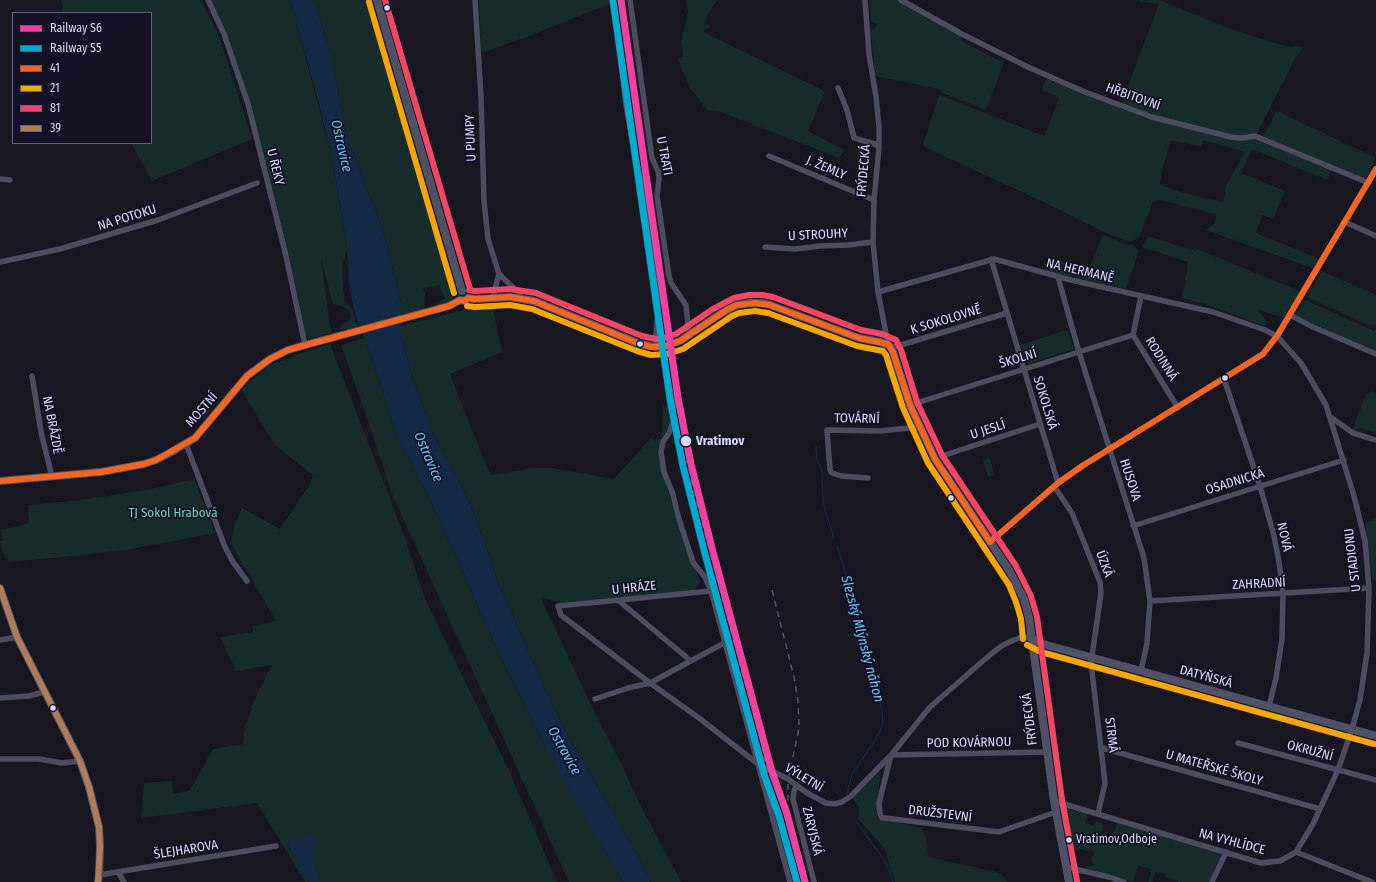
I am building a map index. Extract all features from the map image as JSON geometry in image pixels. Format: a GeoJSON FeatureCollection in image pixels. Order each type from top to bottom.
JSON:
{"type":"FeatureCollection","features":[{"type":"Feature","properties":{"kind":"main road"},"geometry":{"type":"LineString","coordinates":[[377,0],[464,296],[475,299],[492,297],[522,298],[553,308],[640,344],[659,347],[674,344],[689,336],[728,309],[745,303],[761,303],[774,306],[859,338],[889,346]]}},
{"type":"Feature","properties":{"kind":"main road","name":"MOSTNÍ"},"geometry":{"type":"LineString","coordinates":[[0,481],[101,472],[144,464],[168,454],[195,438],[247,376],[270,358],[288,350],[305,345],[449,306],[464,296]]}},
{"type":"Feature","properties":{"kind":"main road","name":"FRÝDECKÁ"},"geometry":{"type":"LineString","coordinates":[[889,346],[910,405],[935,459],[1016,581],[1024,599],[1042,709],[1046,752],[1069,882]]}},
{"type":"Feature","properties":{"kind":"main road"},"geometry":{"type":"LineString","coordinates":[[0,588],[17,637],[80,761],[89,787],[98,827],[100,847],[98,878]]}},
{"type":"Feature","properties":{"kind":"main road","name":"DATYŇSKÁ"},"geometry":{"type":"LineString","coordinates":[[1031,638],[1043,644],[1376,736]]}},
{"type":"Feature","properties":{"kind":"street","name":"U ŘEKY"},"geometry":{"type":"LineString","coordinates":[[208,0],[224,34],[248,104],[285,252],[305,345]]}},
{"type":"Feature","properties":{"kind":"street","name":"U PUMPY"},"geometry":{"type":"LineString","coordinates":[[475,0],[481,97],[484,201],[488,239],[499,274],[517,291],[522,298]]}},
{"type":"Feature","properties":{"kind":"street"},"geometry":{"type":"LineString","coordinates":[[613,0],[626,105],[634,151],[645,196],[658,290],[656,333],[673,402],[674,420],[669,433],[663,442],[661,452],[664,472],[673,494],[678,516],[693,562],[705,577],[711,591],[790,882]]}},
{"type":"Feature","properties":{"kind":"street","name":"U TRATI"},"geometry":{"type":"LineString","coordinates":[[630,0],[652,158],[658,171],[659,178],[657,196],[669,276],[671,283],[686,305],[689,336]]}},
{"type":"Feature","properties":{"kind":"street","name":"FRÝDECKÁ"},"geometry":{"type":"LineString","coordinates":[[865,0],[869,54],[876,97],[879,147],[874,200],[873,242],[878,292],[889,346]]}},
{"type":"Feature","properties":{"kind":"street","name":"HŘBITOVNÍ"},"geometry":{"type":"LineString","coordinates":[[901,0],[962,34],[1030,68],[1085,92],[1152,117],[1231,137],[1241,138],[1255,136],[1369,182]]}},
{"type":"Feature","properties":{"kind":"street"},"geometry":{"type":"LineString","coordinates":[[838,88],[847,110],[854,138],[875,144],[879,147]]}},
{"type":"Feature","properties":{"kind":"street","name":"J. ŽEMLY"},"geometry":{"type":"LineString","coordinates":[[769,156],[874,200]]}},
{"type":"Feature","properties":{"kind":"street"},"geometry":{"type":"LineString","coordinates":[[990,542],[1056,485],[1082,466],[1263,354],[1277,336],[1290,315],[1376,169]]}},
{"type":"Feature","properties":{"kind":"street"},"geometry":{"type":"LineString","coordinates":[[0,179],[10,180]]}},
{"type":"Feature","properties":{"kind":"street","name":"NA POTOKU"},"geometry":{"type":"LineString","coordinates":[[0,262],[60,250],[158,220],[257,183]]}},
{"type":"Feature","properties":{"kind":"street"},"geometry":{"type":"LineString","coordinates":[[1345,222],[1376,236]]}},
{"type":"Feature","properties":{"kind":"street","name":"U STROUHY"},"geometry":{"type":"LineString","coordinates":[[765,247],[795,250],[820,246],[873,242]]}},
{"type":"Feature","properties":{"kind":"street","name":"NA HERMANĚ"},"geometry":{"type":"LineString","coordinates":[[878,292],[991,259],[997,259],[1058,277],[1213,312],[1265,330],[1277,336]]}},
{"type":"Feature","properties":{"kind":"street","name":"SOKOLSKÁ"},"geometry":{"type":"LineString","coordinates":[[991,259],[1040,424],[1056,485]]}},
{"type":"Feature","properties":{"kind":"street"},"geometry":{"type":"LineString","coordinates":[[492,297],[499,274]]}},
{"type":"Feature","properties":{"kind":"street","name":"HUSOVA"},"geometry":{"type":"LineString","coordinates":[[1058,277],[1079,352],[1144,558],[1150,601],[1147,642],[1141,671]]}},
{"type":"Feature","properties":{"kind":"street","name":"RODINNÁ"},"geometry":{"type":"LineString","coordinates":[[1141,296],[1133,335],[1178,408]]}},
{"type":"Feature","properties":{"kind":"street","name":"K SOKOLOVNĚ"},"geometry":{"type":"LineString","coordinates":[[889,346],[1007,313]]}},
{"type":"Feature","properties":{"kind":"street"},"geometry":{"type":"LineString","coordinates":[[1290,315],[1313,327],[1376,354]]}},
{"type":"Feature","properties":{"kind":"street","name":"ŠKOLNÍ"},"geometry":{"type":"LineString","coordinates":[[910,405],[1133,335]]}},
{"type":"Feature","properties":{"kind":"street","name":"U STADIONU"},"geometry":{"type":"LineString","coordinates":[[1277,336],[1301,363],[1326,405],[1344,460],[1364,541],[1369,588],[1367,653],[1360,700],[1352,729]]}},
{"type":"Feature","properties":{"kind":"street","name":"NA BRÁZDĚ"},"geometry":{"type":"LineString","coordinates":[[32,376],[41,432],[52,477]]}},
{"type":"Feature","properties":{"kind":"street","name":"NOVÁ"},"geometry":{"type":"LineString","coordinates":[[1224,379],[1260,486],[1274,536],[1279,562],[1282,593],[1282,639],[1276,678],[1269,706]]}},
{"type":"Feature","properties":{"kind":"street"},"geometry":{"type":"LineString","coordinates":[[1330,416],[1353,433],[1376,440]]}},
{"type":"Feature","properties":{"kind":"street","name":"U JESLÍ"},"geometry":{"type":"LineString","coordinates":[[942,456],[1040,424]]}},
{"type":"Feature","properties":{"kind":"street","name":"TOVÁRNÍ"},"geometry":{"type":"LineString","coordinates":[[868,478],[841,476],[832,473],[830,470],[827,430],[880,431],[919,427]]}},
{"type":"Feature","properties":{"kind":"street"},"geometry":{"type":"LineString","coordinates":[[186,444],[225,548],[247,581]]}},
{"type":"Feature","properties":{"kind":"street","name":"OSADNICKÁ"},"geometry":{"type":"LineString","coordinates":[[1133,526],[1344,460]]}},
{"type":"Feature","properties":{"kind":"street","name":"ÚZKÁ"},"geometry":{"type":"LineString","coordinates":[[1056,485],[1072,513],[1100,582],[1101,593],[1091,657]]}},
{"type":"Feature","properties":{"kind":"street","name":"ZAHRADNÍ"},"geometry":{"type":"LineString","coordinates":[[1150,601],[1369,588]]}},
{"type":"Feature","properties":{"kind":"street","name":"U HRÁZE"},"geometry":{"type":"LineString","coordinates":[[558,606],[711,591]]}},
{"type":"Feature","properties":{"kind":"street"},"geometry":{"type":"LineString","coordinates":[[619,600],[691,661]]}},
{"type":"Feature","properties":{"kind":"street","name":"VÝLETNÍ"},"geometry":{"type":"LineString","coordinates":[[558,606],[561,615],[758,764],[788,779],[816,799],[834,804],[849,798],[891,755],[930,707],[991,654],[1003,645],[1014,640],[1022,637],[1031,638]]}},
{"type":"Feature","properties":{"kind":"street"},"geometry":{"type":"LineString","coordinates":[[0,640],[17,637]]}},
{"type":"Feature","properties":{"kind":"street"},"geometry":{"type":"LineString","coordinates":[[595,699],[628,688],[650,683],[726,642]]}},
{"type":"Feature","properties":{"kind":"street","name":"STRMÁ"},"geometry":{"type":"LineString","coordinates":[[1091,657],[1105,783],[1098,814]]}},
{"type":"Feature","properties":{"kind":"street"},"geometry":{"type":"LineString","coordinates":[[0,698],[29,696],[44,692]]}},
{"type":"Feature","properties":{"kind":"street"},"geometry":{"type":"LineString","coordinates":[[1352,729],[1338,770],[1313,824],[1296,852],[1372,882]]}},
{"type":"Feature","properties":{"kind":"street","name":"OKRUŽNÍ"},"geometry":{"type":"LineString","coordinates":[[1238,743],[1376,780]]}},
{"type":"Feature","properties":{"kind":"street","name":"U MATEŘSKÉ ŠKOLY"},"geometry":{"type":"LineString","coordinates":[[1102,748],[1320,809]]}},
{"type":"Feature","properties":{"kind":"street","name":"POD KOVÁRNOU"},"geometry":{"type":"LineString","coordinates":[[891,755],[1046,752]]}},
{"type":"Feature","properties":{"kind":"street","name":"DRUŽSTEVNÍ"},"geometry":{"type":"LineString","coordinates":[[891,755],[879,803],[882,818],[999,832],[1056,812]]}},
{"type":"Feature","properties":{"kind":"street"},"geometry":{"type":"LineString","coordinates":[[0,759],[39,759],[62,763],[80,761]]}},
{"type":"Feature","properties":{"kind":"street","name":"ZARYJSKÁ"},"geometry":{"type":"LineString","coordinates":[[796,786],[793,799],[814,882]]}},
{"type":"Feature","properties":{"kind":"street","name":"NA VYHLÍDCE"},"geometry":{"type":"LineString","coordinates":[[1054,801],[1261,863],[1280,861],[1296,852]]}},
{"type":"Feature","properties":{"kind":"street","name":"ŠLEJHAROVA"},"geometry":{"type":"LineString","coordinates":[[98,878],[118,872],[276,846]]}},
{"type":"Feature","properties":{"kind":"street"},"geometry":{"type":"LineString","coordinates":[[1212,882],[1226,852]]}},
{"type":"Feature","properties":{"kind":"street"},"geometry":{"type":"LineString","coordinates":[[1066,867],[1124,882]]}},
{"type":"Feature","properties":{"kind":"street"},"geometry":{"type":"LineString","coordinates":[[118,872],[124,882]]}},
{"type":"Feature","properties":{"kind":"green space"},"geometry":{"type":"Polygon","coordinates":[[[61,0],[201,0],[219,36],[252,139],[152,181],[132,144],[152,144],[152,12],[63,12],[61,0]]]}},
{"type":"Feature","properties":{"kind":"green space"},"geometry":{"type":"Polygon","coordinates":[[[209,0],[290,0],[332,156],[347,248],[344,261],[342,262],[345,303],[351,307],[358,327],[339,330],[340,325],[350,319],[350,315],[348,310],[342,306],[333,304],[321,259],[331,333],[309,339],[305,335],[248,104],[209,0]]]}},
{"type":"Feature","properties":{"kind":"green space"},"geometry":{"type":"Polygon","coordinates":[[[314,0],[370,0],[456,287],[453,298],[447,304],[437,306],[435,304],[445,299],[439,285],[423,289],[425,293],[424,311],[400,314],[401,303],[385,237],[348,140],[331,56],[314,0]]]}},
{"type":"Feature","properties":{"kind":"green space"},"geometry":{"type":"Polygon","coordinates":[[[479,0],[611,0],[611,3],[532,35],[481,53],[479,0]]]}},
{"type":"Feature","properties":{"kind":"green space"},"geometry":{"type":"Polygon","coordinates":[[[686,0],[717,0],[707,15],[706,23],[711,26],[703,32],[825,91],[808,131],[845,150],[839,158],[718,111],[707,110],[689,86],[678,59],[683,56],[682,40],[688,11],[686,0]]]}},
{"type":"Feature","properties":{"kind":"green space"},"geometry":{"type":"Polygon","coordinates":[[[870,0],[898,0],[962,35],[961,41],[1004,63],[986,110],[943,93],[938,89],[875,76],[871,30],[875,29],[877,24],[871,21],[870,0]]]}},
{"type":"Feature","properties":{"kind":"green space"},"geometry":{"type":"Polygon","coordinates":[[[1139,0],[1159,0],[1231,29],[1291,47],[1303,47],[1295,59],[1256,135],[1333,168],[1327,180],[1252,149],[1241,173],[1285,191],[1273,219],[1262,215],[1256,233],[1318,258],[1312,268],[1206,230],[1215,224],[1216,214],[1159,200],[1152,202],[1139,238],[1130,242],[1104,232],[1033,197],[924,147],[923,142],[939,95],[1044,136],[1059,99],[1059,97],[1041,90],[1047,78],[1152,116],[1121,104],[1159,4],[1140,2],[1139,0]],[[1171,140],[1163,166],[1160,185],[1187,194],[1223,202],[1227,184],[1245,152],[1203,140],[1201,147],[1171,140]]]}},
{"type":"Feature","properties":{"kind":"green space"},"geometry":{"type":"Polygon","coordinates":[[[1277,111],[1376,158],[1366,179],[1263,137],[1277,111]]]}},
{"type":"Feature","properties":{"kind":"green space"},"geometry":{"type":"Polygon","coordinates":[[[1103,235],[1125,244],[1132,245],[1139,251],[1126,289],[1047,271],[1052,259],[1089,268],[1103,235]]]}},
{"type":"Feature","properties":{"kind":"green space"},"geometry":{"type":"Polygon","coordinates":[[[1148,236],[1196,251],[1197,249],[1300,291],[1283,318],[1257,309],[1268,323],[1265,326],[1205,304],[1181,298],[1185,284],[1188,262],[1142,247],[1148,236]]]}},
{"type":"Feature","properties":{"kind":"green space"},"geometry":{"type":"Polygon","coordinates":[[[1322,271],[1376,295],[1376,325],[1368,325],[1307,297],[1322,271]]]}},
{"type":"Feature","properties":{"kind":"green space"},"geometry":{"type":"Polygon","coordinates":[[[1305,300],[1374,331],[1376,329],[1376,353],[1295,315],[1305,300]]]}},
{"type":"Feature","properties":{"kind":"green space"},"geometry":{"type":"Polygon","coordinates":[[[492,303],[502,352],[450,374],[491,475],[533,468],[552,468],[614,479],[651,438],[653,440],[660,439],[662,433],[663,407],[673,402],[674,420],[663,442],[664,472],[700,581],[694,591],[565,604],[541,598],[637,799],[681,882],[651,882],[636,853],[568,736],[548,695],[497,580],[467,496],[434,437],[413,380],[401,335],[401,326],[492,303]]]}},
{"type":"Feature","properties":{"kind":"green space"},"geometry":{"type":"Polygon","coordinates":[[[1067,330],[1074,349],[1028,364],[1025,362],[1020,345],[1067,330]]]}},
{"type":"Feature","properties":{"kind":"green space"},"geometry":{"type":"Polygon","coordinates":[[[364,338],[371,355],[396,433],[433,506],[488,630],[537,731],[623,882],[569,882],[392,494],[341,345],[364,338]]]}},
{"type":"Feature","properties":{"kind":"green space"},"geometry":{"type":"Polygon","coordinates":[[[330,344],[405,538],[425,599],[511,775],[557,882],[305,882],[257,803],[141,818],[144,783],[172,781],[173,794],[190,790],[213,749],[243,744],[245,725],[252,709],[251,707],[272,665],[236,671],[220,637],[253,632],[252,626],[276,621],[231,544],[234,526],[242,508],[280,529],[308,487],[313,475],[275,445],[241,390],[269,365],[330,344]]]}},
{"type":"Feature","properties":{"kind":"green space"},"geometry":{"type":"Polygon","coordinates":[[[1372,391],[1376,393],[1376,433],[1358,427],[1355,432],[1352,431],[1366,394],[1372,391]]]}},
{"type":"Feature","properties":{"kind":"green space"},"geometry":{"type":"Polygon","coordinates":[[[990,458],[994,475],[988,477],[983,460],[990,458]]]}},
{"type":"Feature","properties":{"kind":"green space","name":"TJ Sokol Hrabová"},"geometry":{"type":"Polygon","coordinates":[[[194,479],[215,533],[132,549],[83,555],[8,562],[7,558],[5,558],[0,541],[3,540],[1,530],[29,523],[28,505],[82,500],[151,489],[194,479]]]}},
{"type":"Feature","properties":{"kind":"green space"},"geometry":{"type":"Polygon","coordinates":[[[1376,517],[1376,581],[1372,579],[1365,524],[1376,517]]]}},
{"type":"Feature","properties":{"kind":"green space"},"geometry":{"type":"Polygon","coordinates":[[[880,771],[877,818],[922,828],[927,841],[928,857],[1001,873],[1008,882],[895,882],[884,848],[858,819],[859,808],[853,798],[880,771]]]}},
{"type":"Feature","properties":{"kind":"green space"},"geometry":{"type":"Polygon","coordinates":[[[1059,806],[1087,814],[1085,823],[1094,826],[1096,821],[1102,823],[1101,825],[1103,826],[1104,824],[1099,841],[1110,844],[1117,823],[1221,854],[1209,882],[1178,882],[1164,877],[1165,874],[1156,872],[1152,882],[1148,882],[1152,869],[1138,866],[1133,882],[1086,868],[1093,865],[1091,857],[1094,855],[1093,850],[1085,851],[1085,849],[1072,852],[1071,849],[1069,849],[1064,833],[1059,806]]]}},
{"type":"Feature","properties":{"kind":"water","name":"Ostravice"},"geometry":{"type":"Polygon","coordinates":[[[290,0],[314,0],[331,56],[348,140],[385,237],[401,303],[401,335],[413,380],[434,437],[467,496],[497,580],[548,695],[568,736],[636,853],[651,882],[623,882],[557,769],[488,630],[433,506],[396,433],[371,355],[357,320],[350,292],[347,248],[332,156],[290,0]]]}},
{"type":"Feature","properties":{"kind":"water"},"geometry":{"type":"Polygon","coordinates":[[[307,833],[311,833],[313,835],[314,864],[320,882],[310,882],[288,846],[289,841],[292,839],[300,841],[307,833]]]}},
{"type":"Feature","properties":{"kind":"waterway"},"geometry":{"type":"LineString","coordinates":[[393,274],[407,284],[409,290]]}},
{"type":"Feature","properties":{"kind":"waterway","name":"Slezský Mlýnský náhon"},"geometry":{"type":"LineString","coordinates":[[816,446],[817,460],[822,471],[823,503],[834,538]]}},
{"type":"Feature","properties":{"kind":"waterway","name":"Slezský Mlýnský náhon"},"geometry":{"type":"LineString","coordinates":[[837,546],[854,599],[877,684],[883,724],[878,736],[852,774],[847,796]]}},
{"type":"Feature","properties":{"kind":"waterway","name":"Slezský Mlýnský náhon"},"geometry":{"type":"LineString","coordinates":[[857,823],[885,861],[893,882]]}},
{"type":"Feature","properties":{"kind":"railway"},"geometry":{"type":"LineString","coordinates":[[684,428],[687,463]]}},
{"type":"Feature","properties":{"kind":"railway"},"geometry":{"type":"LineString","coordinates":[[687,458],[693,489],[761,742],[771,791],[795,882]]}},
{"type":"Feature","properties":{"kind":"railway"},"geometry":{"type":"LineString","coordinates":[[772,590],[794,677],[798,701],[798,734],[788,779],[788,808],[791,830]]}},
{"type":"Feature","properties":{"kind":"railway"},"geometry":{"type":"LineString","coordinates":[[797,851],[802,882]]}},
{"type":"Feature","properties":{"kind":"rail line","name":"S6"},"geometry":{"type":"LineString","coordinates":[[621,0],[678,398],[691,464],[772,772],[787,814],[805,882]]}},
{"type":"Feature","properties":{"kind":"rail line","name":"S5"},"geometry":{"type":"LineString","coordinates":[[613,1],[670,399],[683,466],[764,774],[779,816],[797,882]]}},
{"type":"Feature","properties":{"kind":"transit line","name":"81"},"geometry":{"type":"LineString","coordinates":[[385,0],[470,289]]}},
{"type":"Feature","properties":{"kind":"transit line","name":"21"},"geometry":{"type":"LineString","coordinates":[[369,2],[454,293]]}},
{"type":"Feature","properties":{"kind":"transit line","name":"41"},"geometry":{"type":"LineString","coordinates":[[990,542],[1058,483],[1082,466],[1263,354],[1277,336],[1376,169]]}},
{"type":"Feature","properties":{"kind":"transit line","name":"81"},"geometry":{"type":"LineString","coordinates":[[469,290],[510,289],[536,293],[642,336],[656,339],[676,334],[713,309],[734,298],[749,295],[762,295],[773,297],[861,330],[882,334],[896,340],[901,350],[917,402],[942,455],[1016,566],[1031,596],[1037,617],[1062,800],[1077,881]]}},
{"type":"Feature","properties":{"kind":"transit line","name":"41"},"geometry":{"type":"LineString","coordinates":[[468,298],[510,297],[534,301],[640,344],[652,347],[666,346],[680,341],[728,309],[737,305],[755,303],[770,305],[859,338],[888,344],[893,352],[910,405],[935,459],[990,542]]}},
{"type":"Feature","properties":{"kind":"transit line","name":"41"},"geometry":{"type":"LineString","coordinates":[[0,481],[101,472],[144,464],[156,460],[195,438],[247,376],[270,359],[288,350],[449,306],[460,300],[465,301],[468,298]]}},
{"type":"Feature","properties":{"kind":"transit line","name":"21"},"geometry":{"type":"LineString","coordinates":[[467,306],[510,305],[532,309],[637,351],[651,355],[667,354],[683,349],[732,316],[739,313],[755,311],[768,313],[857,346],[883,351],[886,355],[903,408],[928,463],[1009,585],[1021,619],[1023,639]]}},
{"type":"Feature","properties":{"kind":"transit line","name":"39"},"geometry":{"type":"LineString","coordinates":[[0,588],[17,637],[80,761],[89,787],[99,827],[100,847],[98,882]]}},
{"type":"Feature","properties":{"kind":"transit line","name":"21"},"geometry":{"type":"LineString","coordinates":[[1027,645],[1041,652],[1374,744]]}},
{"type":"Feature","properties":{"kind":"place","name":"Vratimov"},"geometry":{"type":"Point","coordinates":[686,441]}},
{"type":"Feature","properties":{"kind":"place","name":"Vratimov,Odboje"},"geometry":{"type":"Point","coordinates":[1069,840]}}]}
